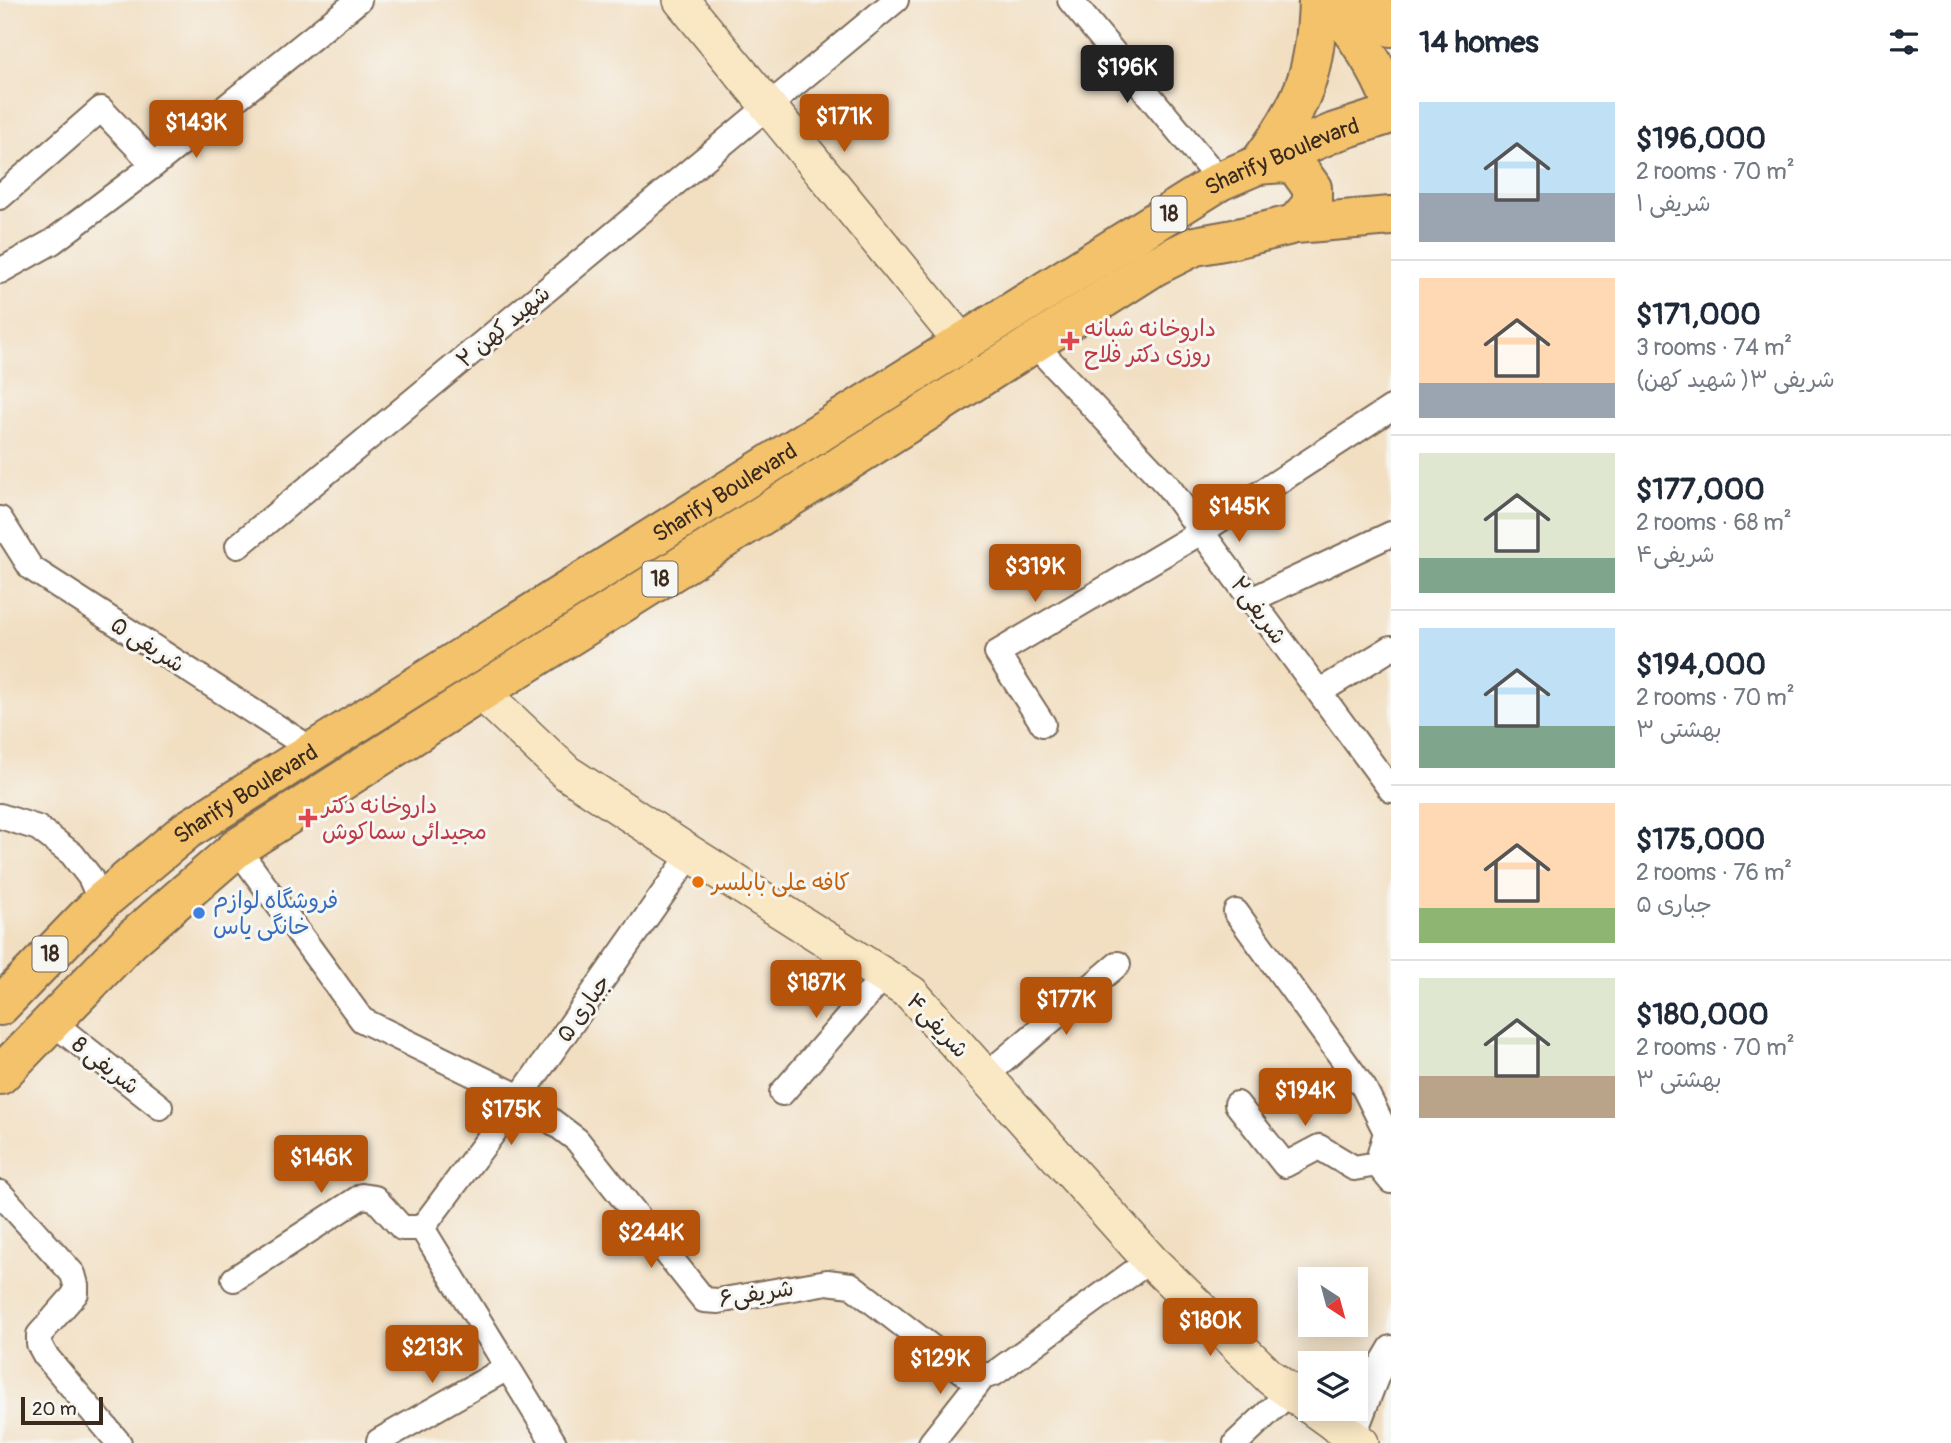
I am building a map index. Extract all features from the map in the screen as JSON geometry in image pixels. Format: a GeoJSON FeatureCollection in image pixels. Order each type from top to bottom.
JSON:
{"type":"FeatureCollection","features":[{"type":"Feature","properties":{"kind":"main road"},"geometry":{"type":"LineString","coordinates":[[1258,165],[1297,107],[1307,83],[1317,33],[1318,0]]}},
{"type":"Feature","properties":{"kind":"main road"},"geometry":{"type":"LineString","coordinates":[[1328,0],[1366,50],[1391,101]]}},
{"type":"Feature","properties":{"kind":"main road"},"geometry":{"type":"LineString","coordinates":[[1363,0],[1391,27]]}},
{"type":"Feature","properties":{"kind":"main road","name":"Sharify Boulevard"},"geometry":{"type":"LineString","coordinates":[[0,1006],[100,902],[187,830],[1220,181],[1335,132],[1391,114]]}},
{"type":"Feature","properties":{"kind":"main road"},"geometry":{"type":"LineString","coordinates":[[1258,165],[1284,163],[1297,167],[1312,188],[1311,204],[1295,224]]}},
{"type":"Feature","properties":{"kind":"main road","name":"Sharify Boulevard"},"geometry":{"type":"LineString","coordinates":[[0,1075],[131,941],[237,848],[1155,267],[1195,246],[1295,224],[1391,216]]}},
{"type":"Feature","properties":{"kind":"street"},"geometry":{"type":"LineString","coordinates":[[0,271],[52,242],[154,165],[359,0]]}},
{"type":"Feature","properties":{"kind":"street"},"geometry":{"type":"LineString","coordinates":[[681,0],[963,344]]}},
{"type":"Feature","properties":{"kind":"street","name":"شهید کهن ۲"},"geometry":{"type":"LineString","coordinates":[[238,546],[896,0]]}},
{"type":"Feature","properties":{"kind":"street"},"geometry":{"type":"LineString","coordinates":[[1070,0],[1220,181]]}},
{"type":"Feature","properties":{"kind":"street"},"geometry":{"type":"LineString","coordinates":[[0,197],[101,109],[154,165]]}},
{"type":"Feature","properties":{"kind":"street","name":"شریفی۲"},"geometry":{"type":"LineString","coordinates":[[1033,343],[1167,485],[1391,790]]}},
{"type":"Feature","properties":{"kind":"street"},"geometry":{"type":"LineString","coordinates":[[1043,724],[997,653],[1201,532],[1391,408]]}},
{"type":"Feature","properties":{"kind":"street","name":"شریفی ۵"},"geometry":{"type":"LineString","coordinates":[[0,519],[31,568],[314,751]]}},
{"type":"Feature","properties":{"kind":"street"},"geometry":{"type":"LineString","coordinates":[[1251,600],[1391,534]]}},
{"type":"Feature","properties":{"kind":"street"},"geometry":{"type":"LineString","coordinates":[[1319,692],[1391,648]]}},
{"type":"Feature","properties":{"kind":"street","name":"شریفی۴"},"geometry":{"type":"LineString","coordinates":[[481,692],[567,773],[911,993],[1150,1260],[1271,1378],[1298,1397]]}},
{"type":"Feature","properties":{"kind":"street"},"geometry":{"type":"LineString","coordinates":[[0,816],[38,828],[72,854],[90,877],[100,902]]}},
{"type":"Feature","properties":{"kind":"street","name":"شریفی۶"},"geometry":{"type":"LineString","coordinates":[[237,848],[362,1020],[520,1097],[577,1140],[704,1300],[718,1301],[827,1282],[851,1285],[970,1377],[983,1377]]}},
{"type":"Feature","properties":{"kind":"street","name":"جباری ۵"},"geometry":{"type":"LineString","coordinates":[[422,1228],[520,1097],[691,854]]}},
{"type":"Feature","properties":{"kind":"street"},"geometry":{"type":"LineString","coordinates":[[1236,912],[1364,1088],[1386,1132],[1384,1173],[1354,1168],[1319,1147],[1285,1165],[1237,1104]]}},
{"type":"Feature","properties":{"kind":"street"},"geometry":{"type":"LineString","coordinates":[[985,1076],[1118,964]]}},
{"type":"Feature","properties":{"kind":"street"},"geometry":{"type":"LineString","coordinates":[[782,1093],[884,976]]}},
{"type":"Feature","properties":{"kind":"street","name":"شریفی 8"},"geometry":{"type":"LineString","coordinates":[[52,1022],[160,1107]]}},
{"type":"Feature","properties":{"kind":"street"},"geometry":{"type":"LineString","coordinates":[[0,1193],[73,1275],[76,1293],[39,1335],[39,1345],[119,1443]]}},
{"type":"Feature","properties":{"kind":"street"},"geometry":{"type":"LineString","coordinates":[[234,1279],[362,1196],[375,1198],[402,1228],[422,1228],[554,1443]]}},
{"type":"Feature","properties":{"kind":"street"},"geometry":{"type":"LineString","coordinates":[[932,1443],[983,1377],[995,1373],[1150,1260]]}},
{"type":"Feature","properties":{"kind":"street"},"geometry":{"type":"LineString","coordinates":[[1357,1440],[1381,1365],[1391,1349]]}},
{"type":"Feature","properties":{"kind":"street"},"geometry":{"type":"LineString","coordinates":[[379,1441],[507,1368]]}},
{"type":"Feature","properties":{"kind":"street"},"geometry":{"type":"LineString","coordinates":[[1236,1443],[1298,1406]]}},
{"type":"Feature","properties":{"kind":"street","name":"شریفی۴"},"geometry":{"type":"LineString","coordinates":[[1331,1421],[1357,1440]]}},
{"type":"Feature","properties":{"kind":"place","name":"داروخانه شبانه روزی دکتر فلاح"},"geometry":{"type":"Point","coordinates":[1070,341]}},
{"type":"Feature","properties":{"kind":"place","name":"داروخانه دکتر مجیدائی سماکوش"},"geometry":{"type":"Point","coordinates":[308,818]}},
{"type":"Feature","properties":{"kind":"place","name":"کافه علی بابلسر"},"geometry":{"type":"Point","coordinates":[698,882]}},
{"type":"Feature","properties":{"kind":"place","name":"فروشگاه لوازم خانگی یاس"},"geometry":{"type":"Point","coordinates":[199,913]}}]}
